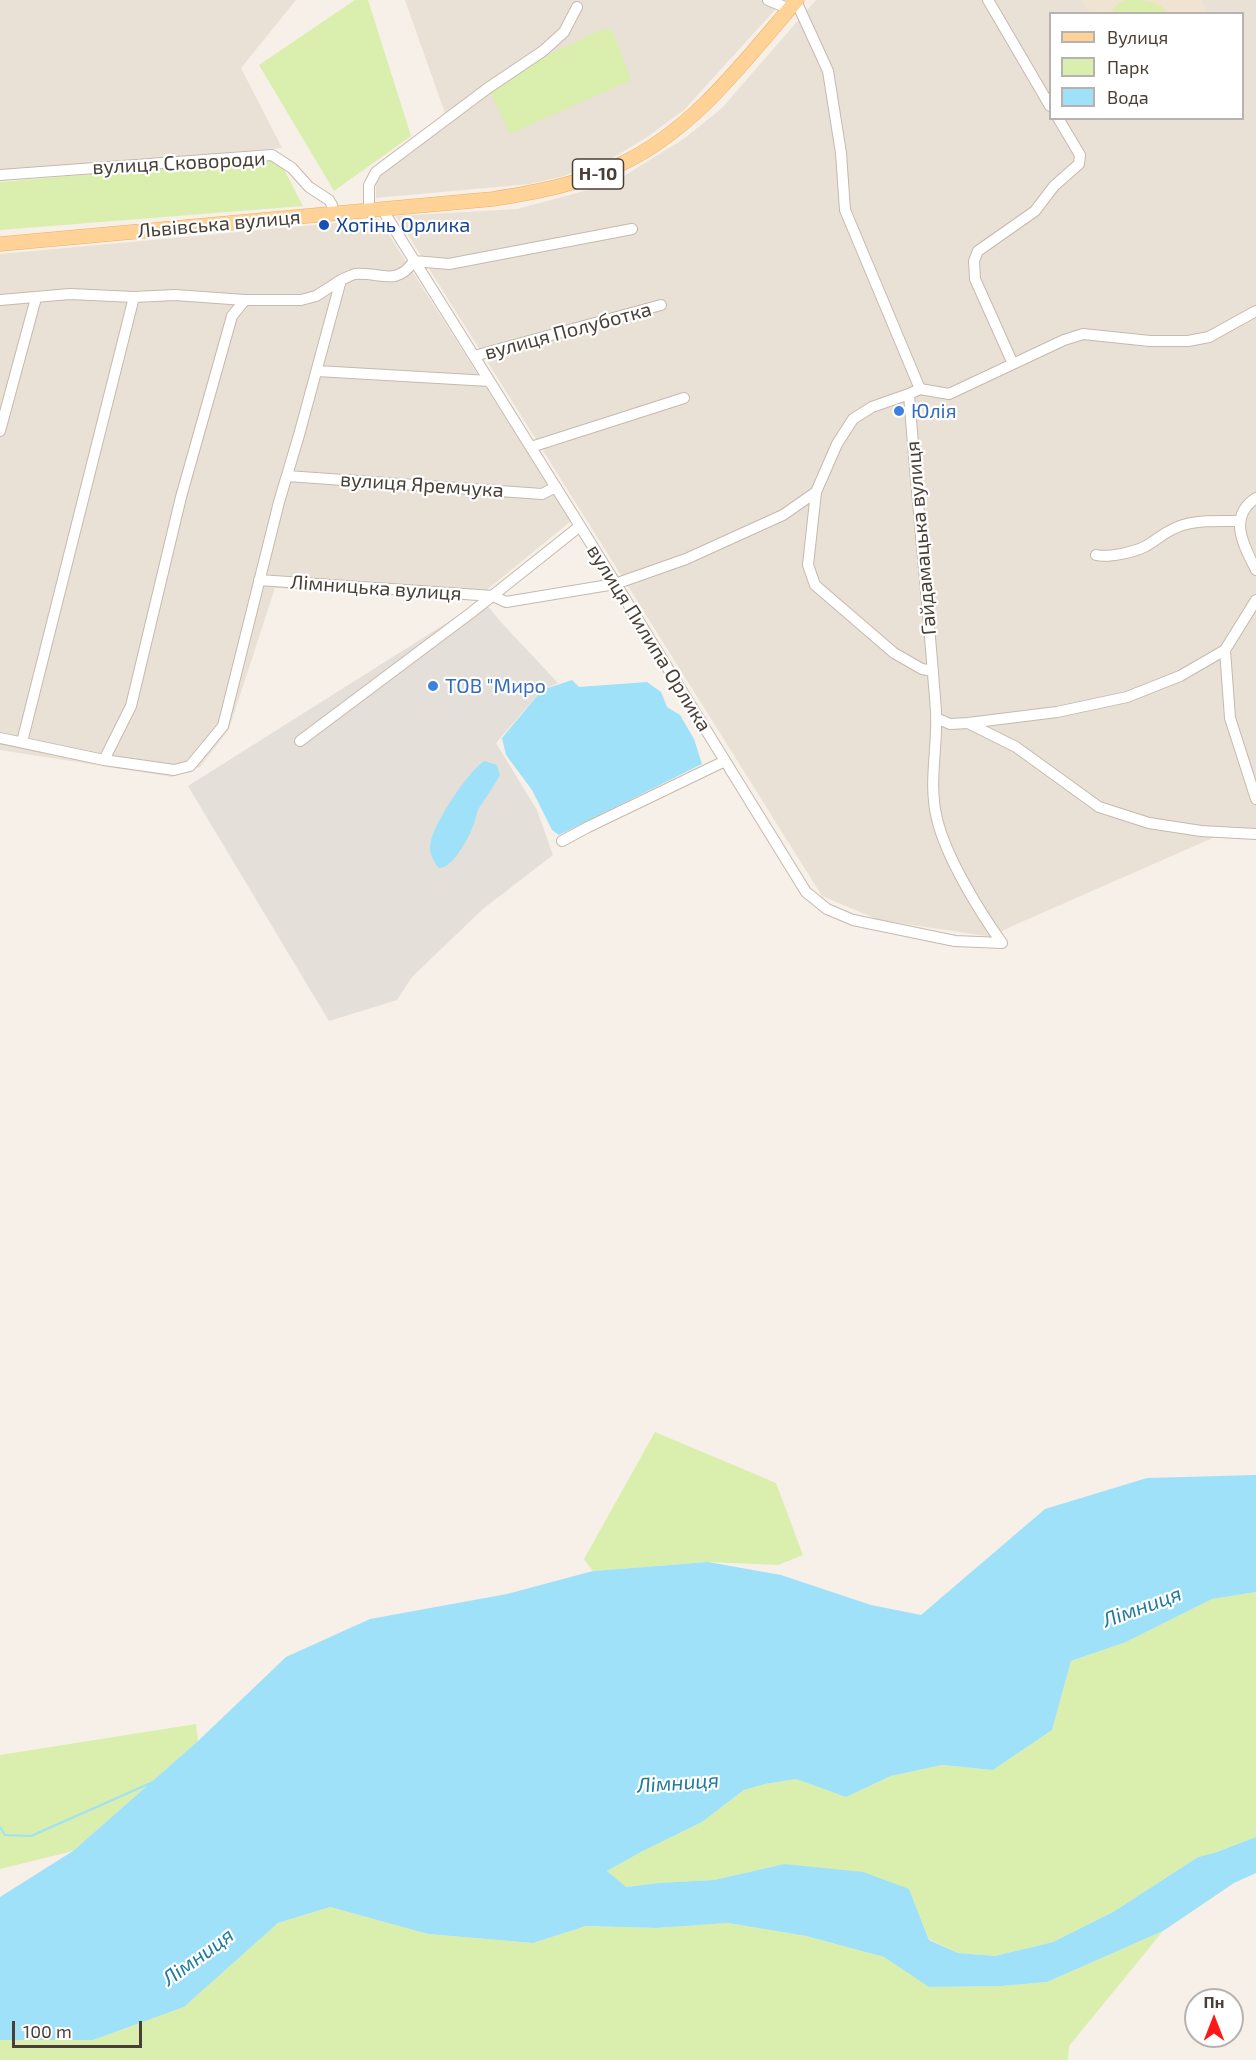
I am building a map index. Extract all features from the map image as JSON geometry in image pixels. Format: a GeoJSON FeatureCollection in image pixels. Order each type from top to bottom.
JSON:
{"type":"FeatureCollection","features":[{"type":"Feature","properties":{"kind":"main road","name":"Львівська вулиця"},"geometry":{"type":"LineString","coordinates":[[0,244],[494,199],[539,192],[582,180],[621,165],[671,134],[712,96],[795,3]]}},
{"type":"Feature","properties":{"kind":"street"},"geometry":{"type":"LineString","coordinates":[[768,0],[795,3],[828,71],[841,153],[845,210],[920,389]]}},
{"type":"Feature","properties":{"kind":"street"},"geometry":{"type":"LineString","coordinates":[[988,0],[1049,104]]}},
{"type":"Feature","properties":{"kind":"street"},"geometry":{"type":"LineString","coordinates":[[375,210],[369,185],[376,172],[488,88],[543,51],[564,32],[577,7]]}},
{"type":"Feature","properties":{"kind":"street"},"geometry":{"type":"LineString","coordinates":[[1013,364],[975,279],[974,261],[978,250],[1035,210],[1054,186],[1078,164],[1080,155],[1059,120]]}},
{"type":"Feature","properties":{"kind":"street","name":"вулиця Сковороди"},"geometry":{"type":"LineString","coordinates":[[0,174],[272,155],[292,168],[309,187],[329,200],[334,214]]}},
{"type":"Feature","properties":{"kind":"street","name":"вулиця Пилипа Орлика"},"geometry":{"type":"LineString","coordinates":[[375,210],[414,261],[806,892],[827,909],[853,920],[955,941],[1002,943]]}},
{"type":"Feature","properties":{"kind":"street"},"geometry":{"type":"LineString","coordinates":[[0,300],[69,294],[301,300],[316,296],[354,274],[394,277],[407,272],[414,261],[449,264],[632,229]]}},
{"type":"Feature","properties":{"kind":"street"},"geometry":{"type":"LineString","coordinates":[[0,738],[104,760],[174,770],[190,766],[223,726],[259,580],[341,280]]}},
{"type":"Feature","properties":{"kind":"street"},"geometry":{"type":"LineString","coordinates":[[22,742],[134,297]]}},
{"type":"Feature","properties":{"kind":"street"},"geometry":{"type":"LineString","coordinates":[[0,431],[36,298]]}},
{"type":"Feature","properties":{"kind":"street"},"geometry":{"type":"LineString","coordinates":[[104,760],[131,706],[181,497],[232,316],[245,300]]}},
{"type":"Feature","properties":{"kind":"street","name":"вулиця Полуботка"},"geometry":{"type":"LineString","coordinates":[[474,356],[661,305]]}},
{"type":"Feature","properties":{"kind":"street"},"geometry":{"type":"LineString","coordinates":[[933,671],[922,669],[894,653],[815,585],[808,565],[816,492],[837,444],[853,419],[872,407],[920,389],[949,394],[1064,340],[1083,334],[1150,341],[1188,341],[1209,337],[1256,311]]}},
{"type":"Feature","properties":{"kind":"street"},"geometry":{"type":"LineString","coordinates":[[317,371],[489,381]]}},
{"type":"Feature","properties":{"kind":"street","name":"Гайдамацька вулиця"},"geometry":{"type":"LineString","coordinates":[[909,394],[936,718],[932,796],[946,848],[987,923],[1002,943]]}},
{"type":"Feature","properties":{"kind":"street"},"geometry":{"type":"LineString","coordinates":[[531,447],[684,398]]}},
{"type":"Feature","properties":{"kind":"street","name":"вулиця Яремчука"},"geometry":{"type":"LineString","coordinates":[[287,476],[542,494],[556,487]]}},
{"type":"Feature","properties":{"kind":"street","name":"Лімницька вулиця"},"geometry":{"type":"LineString","coordinates":[[259,580],[493,596],[506,602],[615,584],[686,559],[783,515],[816,492]]}},
{"type":"Feature","properties":{"kind":"street"},"geometry":{"type":"LineString","coordinates":[[1256,498],[1239,522],[1242,541],[1256,570]]}},
{"type":"Feature","properties":{"kind":"street"},"geometry":{"type":"LineString","coordinates":[[1096,555],[1104,557],[1146,546],[1161,534],[1183,525],[1210,520],[1239,522]]}},
{"type":"Feature","properties":{"kind":"street"},"geometry":{"type":"LineString","coordinates":[[300,741],[493,596],[580,526]]}},
{"type":"Feature","properties":{"kind":"street"},"geometry":{"type":"LineString","coordinates":[[936,718],[950,724],[968,723],[1057,712],[1127,697],[1180,676],[1225,650],[1256,600]]}},
{"type":"Feature","properties":{"kind":"street"},"geometry":{"type":"LineString","coordinates":[[1225,650],[1230,718],[1256,799]]}},
{"type":"Feature","properties":{"kind":"street"},"geometry":{"type":"LineString","coordinates":[[968,723],[1016,747],[1099,807],[1149,824],[1201,831],[1256,834]]}},
{"type":"Feature","properties":{"kind":"street"},"geometry":{"type":"LineString","coordinates":[[562,842],[588,826],[725,761]]}},
{"type":"Feature","properties":{"kind":"shaded area"},"geometry":{"type":"Polygon","coordinates":[[[0,0],[296,0],[241,68],[282,148],[0,171],[0,0]]]}},
{"type":"Feature","properties":{"kind":"shaded area"},"geometry":{"type":"Polygon","coordinates":[[[405,0],[784,0],[684,110],[611,159],[564,176],[530,184],[376,198],[376,181],[388,162],[446,116],[405,0]]]}},
{"type":"Feature","properties":{"kind":"shaded area"},"geometry":{"type":"Polygon","coordinates":[[[816,0],[1256,0],[1256,837],[1215,837],[992,937],[879,920],[822,896],[396,216],[517,209],[599,187],[624,176],[685,138],[722,108],[816,0]]]}},
{"type":"Feature","properties":{"kind":"shaded area"},"geometry":{"type":"Polygon","coordinates":[[[1082,0],[1201,0],[1207,12],[1089,12],[1082,0]]]}},
{"type":"Feature","properties":{"kind":"shaded area"},"geometry":{"type":"Polygon","coordinates":[[[379,219],[571,521],[477,598],[275,588],[229,729],[200,767],[172,777],[0,750],[0,254],[379,219]]]}},
{"type":"Feature","properties":{"kind":"shaded area"},"geometry":{"type":"Polygon","coordinates":[[[483,600],[558,683],[542,690],[496,743],[537,810],[553,855],[483,909],[412,977],[397,1000],[329,1021],[188,786],[483,600]]]}},
{"type":"Feature","properties":{"kind":"green space"},"geometry":{"type":"Polygon","coordinates":[[[355,0],[368,0],[411,136],[334,191],[259,65],[355,0]]]}},
{"type":"Feature","properties":{"kind":"green space"},"geometry":{"type":"Polygon","coordinates":[[[1125,0],[1139,0],[1159,5],[1167,12],[1112,12],[1116,5],[1125,0]]]}},
{"type":"Feature","properties":{"kind":"green space"},"geometry":{"type":"Polygon","coordinates":[[[603,29],[612,30],[631,80],[510,134],[486,84],[603,29]]]}},
{"type":"Feature","properties":{"kind":"green space"},"geometry":{"type":"Polygon","coordinates":[[[278,158],[303,206],[0,230],[0,182],[278,158]]]}},
{"type":"Feature","properties":{"kind":"green space"},"geometry":{"type":"Polygon","coordinates":[[[655,1432],[776,1483],[803,1555],[778,1565],[708,1562],[593,1571],[584,1559],[655,1432]]]}},
{"type":"Feature","properties":{"kind":"green space"},"geometry":{"type":"Polygon","coordinates":[[[1256,1592],[1256,1837],[1198,1857],[1113,1912],[1053,1942],[995,1956],[958,1953],[929,1939],[909,1889],[784,1864],[714,1880],[625,1887],[607,1871],[702,1822],[744,1790],[765,1784],[796,1779],[846,1797],[891,1776],[942,1765],[993,1770],[1052,1730],[1071,1661],[1126,1642],[1212,1599],[1256,1592]]]}},
{"type":"Feature","properties":{"kind":"green space"},"geometry":{"type":"Polygon","coordinates":[[[196,1724],[198,1741],[73,1851],[0,1869],[0,1755],[196,1724]]]}},
{"type":"Feature","properties":{"kind":"green space"},"geometry":{"type":"Polygon","coordinates":[[[330,1907],[428,1934],[533,1943],[586,1926],[656,1928],[728,1923],[806,1936],[884,1957],[930,1987],[1002,1986],[1047,1982],[1163,1931],[1069,2046],[1068,2060],[0,2060],[0,2040],[93,2040],[184,2007],[278,1923],[330,1907]]]}},
{"type":"Feature","properties":{"kind":"water"},"geometry":{"type":"Polygon","coordinates":[[[572,680],[579,687],[647,682],[661,692],[667,707],[680,715],[694,739],[702,764],[559,835],[552,830],[532,790],[506,755],[502,738],[542,690],[572,680]]]}},
{"type":"Feature","properties":{"kind":"water"},"geometry":{"type":"Polygon","coordinates":[[[484,761],[497,765],[500,775],[479,808],[464,845],[449,864],[439,868],[430,847],[436,826],[460,788],[484,761]]]}},
{"type":"Feature","properties":{"kind":"water","name":"Лімниця"},"geometry":{"type":"Polygon","coordinates":[[[1256,1475],[1256,1592],[1212,1599],[1126,1642],[1071,1661],[1052,1730],[993,1770],[942,1765],[891,1776],[846,1797],[796,1779],[765,1784],[744,1790],[702,1822],[607,1871],[626,1887],[714,1880],[784,1864],[863,1872],[909,1889],[929,1940],[958,1953],[995,1956],[1053,1942],[1113,1912],[1198,1857],[1256,1837],[1256,1873],[1234,1883],[1163,1931],[1047,1982],[1002,1986],[929,1987],[884,1957],[806,1936],[728,1923],[656,1928],[586,1926],[533,1943],[428,1934],[330,1907],[278,1923],[184,2007],[93,2040],[0,2040],[0,1897],[73,1851],[198,1741],[286,1657],[370,1619],[507,1594],[593,1571],[708,1562],[781,1575],[871,1605],[921,1615],[1045,1509],[1147,1478],[1256,1475]]]}},
{"type":"Feature","properties":{"kind":"waterway"},"geometry":{"type":"LineString","coordinates":[[0,1827],[5,1835],[31,1836],[153,1782]]}},
{"type":"Feature","properties":{"kind":"place","name":"Хотінь Орлика"},"geometry":{"type":"Point","coordinates":[324,225]}},
{"type":"Feature","properties":{"kind":"place","name":"Юлія"},"geometry":{"type":"Point","coordinates":[899,411]}},
{"type":"Feature","properties":{"kind":"place","name":"ТОВ \"Миро"},"geometry":{"type":"Point","coordinates":[433,686]}}]}
